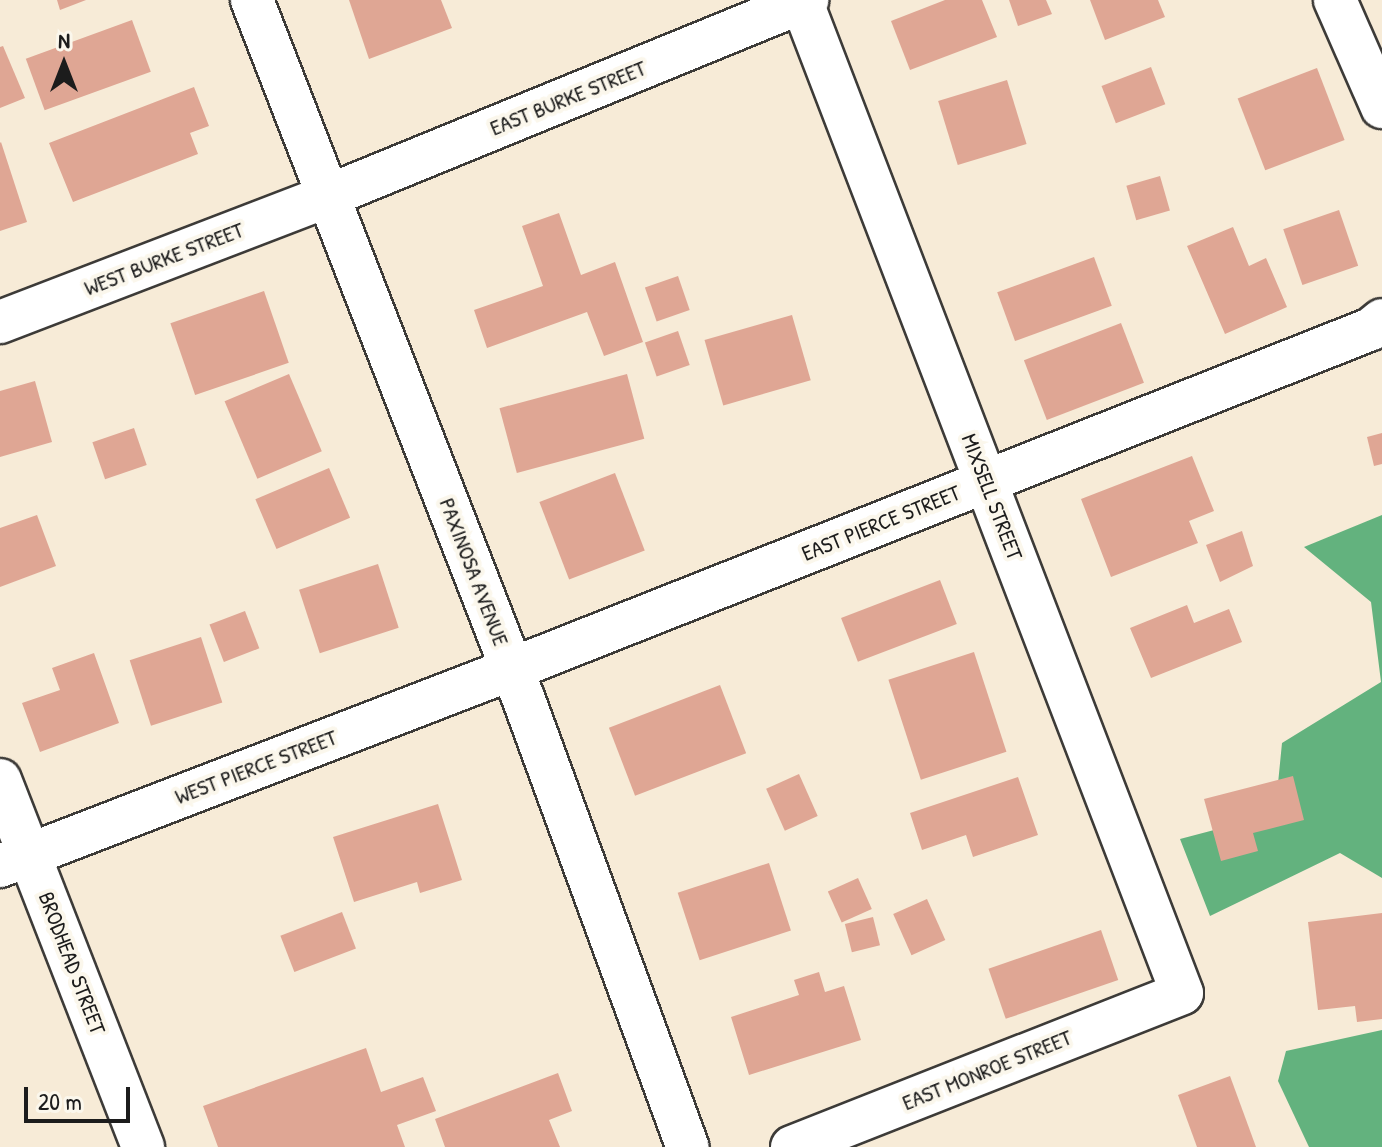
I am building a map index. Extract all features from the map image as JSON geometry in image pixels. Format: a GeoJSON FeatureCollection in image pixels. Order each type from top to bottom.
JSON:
{"type":"FeatureCollection","features":[{"type":"Feature","properties":{"kind":"street","name":"PAXINOSA AVENUE"},"geometry":{"type":"LineString","coordinates":[[252,0],[512,669],[688,1147]]}},
{"type":"Feature","properties":{"kind":"street"},"geometry":{"type":"LineString","coordinates":[[1335,0],[1382,107]]}},
{"type":"Feature","properties":{"kind":"street","name":"EAST BURKE STREET"},"geometry":{"type":"LineString","coordinates":[[328,196],[803,1]]}},
{"type":"Feature","properties":{"kind":"street","name":"MIXSELL STREET"},"geometry":{"type":"LineString","coordinates":[[803,1],[1182,993]]}},
{"type":"Feature","properties":{"kind":"street","name":"WEST BURKE STREET"},"geometry":{"type":"LineString","coordinates":[[0,322],[328,196]]}},
{"type":"Feature","properties":{"kind":"street","name":"EAST PIERCE STREET"},"geometry":{"type":"LineString","coordinates":[[512,669],[1371,329],[1382,320]]}},
{"type":"Feature","properties":{"kind":"street","name":"WEST PIERCE STREET"},"geometry":{"type":"LineString","coordinates":[[15,860],[512,669]]}},
{"type":"Feature","properties":{"kind":"street","name":"BRODHEAD STREET"},"geometry":{"type":"LineString","coordinates":[[0,780],[15,860],[143,1147]]}},
{"type":"Feature","properties":{"kind":"street","name":"EAST MONROE STREET"},"geometry":{"type":"LineString","coordinates":[[792,1147],[1182,993]]}},
{"type":"Feature","properties":{"kind":"green space"},"geometry":{"type":"Polygon","coordinates":[[[1382,515],[1382,878],[1340,853],[1210,916],[1180,839],[1275,814],[1282,743],[1381,682],[1371,602],[1304,547],[1382,515]]]}},
{"type":"Feature","properties":{"kind":"green space"},"geometry":{"type":"Polygon","coordinates":[[[1382,1030],[1382,1147],[1309,1147],[1278,1081],[1286,1051],[1382,1030]]]}},
{"type":"Feature","properties":{"kind":"building"},"geometry":{"type":"Polygon","coordinates":[[[57,0],[86,0],[60,10],[57,0]]]}},
{"type":"Feature","properties":{"kind":"building"},"geometry":{"type":"Polygon","coordinates":[[[349,0],[441,0],[452,28],[369,59],[349,0]]]}},
{"type":"Feature","properties":{"kind":"building"},"geometry":{"type":"Polygon","coordinates":[[[945,0],[982,0],[997,37],[910,70],[891,21],[945,0]]]}},
{"type":"Feature","properties":{"kind":"building"},"geometry":{"type":"Polygon","coordinates":[[[1009,0],[1046,0],[1052,14],[1018,26],[1009,0]]]}},
{"type":"Feature","properties":{"kind":"building"},"geometry":{"type":"Polygon","coordinates":[[[1090,0],[1158,0],[1165,17],[1105,40],[1090,0]]]}},
{"type":"Feature","properties":{"kind":"building"},"geometry":{"type":"Polygon","coordinates":[[[132,20],[151,72],[45,110],[26,59],[132,20]]]}},
{"type":"Feature","properties":{"kind":"building"},"geometry":{"type":"Polygon","coordinates":[[[3,46],[25,98],[0,108],[0,47],[3,46]]]}},
{"type":"Feature","properties":{"kind":"building"},"geometry":{"type":"Polygon","coordinates":[[[1151,67],[1165,104],[1116,123],[1102,86],[1151,67]]]}},
{"type":"Feature","properties":{"kind":"building"},"geometry":{"type":"Polygon","coordinates":[[[1317,68],[1345,140],[1265,170],[1238,98],[1317,68]]]}},
{"type":"Feature","properties":{"kind":"building"},"geometry":{"type":"Polygon","coordinates":[[[1007,80],[1027,144],[958,165],[938,101],[1007,80]]]}},
{"type":"Feature","properties":{"kind":"building"},"geometry":{"type":"Polygon","coordinates":[[[194,87],[209,126],[190,133],[198,154],[73,202],[49,143],[194,87]]]}},
{"type":"Feature","properties":{"kind":"building"},"geometry":{"type":"Polygon","coordinates":[[[0,143],[27,222],[0,231],[0,143]]]}},
{"type":"Feature","properties":{"kind":"building"},"geometry":{"type":"Polygon","coordinates":[[[1160,176],[1170,211],[1136,220],[1126,186],[1160,176]]]}},
{"type":"Feature","properties":{"kind":"building"},"geometry":{"type":"Polygon","coordinates":[[[1339,210],[1358,266],[1302,285],[1283,229],[1339,210]]]}},
{"type":"Feature","properties":{"kind":"building"},"geometry":{"type":"Polygon","coordinates":[[[559,213],[581,275],[615,262],[643,342],[604,356],[587,312],[487,348],[474,310],[543,286],[522,226],[559,213]]]}},
{"type":"Feature","properties":{"kind":"building"},"geometry":{"type":"Polygon","coordinates":[[[1233,227],[1249,266],[1266,258],[1287,307],[1225,334],[1187,246],[1233,227]]]}},
{"type":"Feature","properties":{"kind":"building"},"geometry":{"type":"Polygon","coordinates":[[[1094,257],[1112,306],[1015,341],[997,292],[1094,257]]]}},
{"type":"Feature","properties":{"kind":"building"},"geometry":{"type":"Polygon","coordinates":[[[678,276],[690,310],[657,321],[645,287],[678,276]]]}},
{"type":"Feature","properties":{"kind":"building"},"geometry":{"type":"Polygon","coordinates":[[[264,291],[289,363],[195,395],[170,323],[264,291]]]}},
{"type":"Feature","properties":{"kind":"building"},"geometry":{"type":"Polygon","coordinates":[[[792,315],[811,380],[723,405],[705,340],[792,315]]]}},
{"type":"Feature","properties":{"kind":"building"},"geometry":{"type":"Polygon","coordinates":[[[1121,323],[1144,383],[1047,420],[1024,360],[1121,323]]]}},
{"type":"Feature","properties":{"kind":"building"},"geometry":{"type":"Polygon","coordinates":[[[678,331],[690,365],[657,376],[645,342],[678,331]]]}},
{"type":"Feature","properties":{"kind":"building"},"geometry":{"type":"Polygon","coordinates":[[[289,374],[322,451],[257,479],[225,401],[289,374]]]}},
{"type":"Feature","properties":{"kind":"building"},"geometry":{"type":"Polygon","coordinates":[[[627,374],[644,439],[517,473],[499,408],[627,374]]]}},
{"type":"Feature","properties":{"kind":"building"},"geometry":{"type":"Polygon","coordinates":[[[35,381],[52,442],[0,457],[0,391],[35,381]]]}},
{"type":"Feature","properties":{"kind":"building"},"geometry":{"type":"Polygon","coordinates":[[[134,428],[147,465],[105,479],[92,442],[134,428]]]}},
{"type":"Feature","properties":{"kind":"building"},"geometry":{"type":"Polygon","coordinates":[[[1382,433],[1382,464],[1374,466],[1367,437],[1382,433]]]}},
{"type":"Feature","properties":{"kind":"building"},"geometry":{"type":"Polygon","coordinates":[[[1192,456],[1214,511],[1189,521],[1198,543],[1111,577],[1081,499],[1192,456]]]}},
{"type":"Feature","properties":{"kind":"building"},"geometry":{"type":"Polygon","coordinates":[[[329,468],[350,518],[276,549],[255,499],[329,468]]]}},
{"type":"Feature","properties":{"kind":"building"},"geometry":{"type":"Polygon","coordinates":[[[615,473],[645,550],[569,580],[539,502],[615,473]]]}},
{"type":"Feature","properties":{"kind":"building"},"geometry":{"type":"Polygon","coordinates":[[[37,515],[56,566],[0,587],[0,528],[37,515]]]}},
{"type":"Feature","properties":{"kind":"building"},"geometry":{"type":"Polygon","coordinates":[[[1242,531],[1253,566],[1220,582],[1206,545],[1242,531]]]}},
{"type":"Feature","properties":{"kind":"building"},"geometry":{"type":"Polygon","coordinates":[[[378,564],[399,628],[320,653],[299,590],[378,564]]]}},
{"type":"Feature","properties":{"kind":"building"},"geometry":{"type":"Polygon","coordinates":[[[940,580],[957,624],[858,662],[841,618],[940,580]]]}},
{"type":"Feature","properties":{"kind":"building"},"geometry":{"type":"Polygon","coordinates":[[[1187,605],[1194,623],[1229,609],[1242,642],[1151,678],[1130,628],[1187,605]]]}},
{"type":"Feature","properties":{"kind":"building"},"geometry":{"type":"Polygon","coordinates":[[[245,611],[259,648],[224,662],[210,625],[245,611]]]}},
{"type":"Feature","properties":{"kind":"building"},"geometry":{"type":"Polygon","coordinates":[[[201,637],[222,703],[151,726],[130,660],[201,637]]]}},
{"type":"Feature","properties":{"kind":"building"},"geometry":{"type":"Polygon","coordinates":[[[974,652],[1006,752],[921,780],[888,680],[974,652]]]}},
{"type":"Feature","properties":{"kind":"building"},"geometry":{"type":"Polygon","coordinates":[[[94,653],[119,723],[40,752],[22,703],[60,690],[52,668],[94,653]]]}},
{"type":"Feature","properties":{"kind":"building"},"geometry":{"type":"Polygon","coordinates":[[[720,685],[746,753],[635,796],[609,728],[720,685]]]}},
{"type":"Feature","properties":{"kind":"building"},"geometry":{"type":"Polygon","coordinates":[[[799,774],[818,816],[785,831],[766,789],[799,774]]]}},
{"type":"Feature","properties":{"kind":"building"},"geometry":{"type":"Polygon","coordinates":[[[1293,776],[1304,820],[1253,833],[1258,851],[1221,861],[1204,799],[1293,776]]]}},
{"type":"Feature","properties":{"kind":"building"},"geometry":{"type":"Polygon","coordinates":[[[1018,777],[1038,835],[973,857],[966,835],[922,850],[910,813],[1018,777]]]}},
{"type":"Feature","properties":{"kind":"building"},"geometry":{"type":"Polygon","coordinates":[[[438,804],[462,880],[420,893],[417,882],[354,902],[333,837],[438,804]]]}},
{"type":"Feature","properties":{"kind":"building"},"geometry":{"type":"Polygon","coordinates":[[[769,863],[791,931],[700,960],[678,893],[769,863]]]}},
{"type":"Feature","properties":{"kind":"building"},"geometry":{"type":"Polygon","coordinates":[[[858,878],[872,909],[842,922],[828,891],[858,878]]]}},
{"type":"Feature","properties":{"kind":"building"},"geometry":{"type":"Polygon","coordinates":[[[927,899],[945,940],[912,955],[893,914],[927,899]]]}},
{"type":"Feature","properties":{"kind":"building"},"geometry":{"type":"Polygon","coordinates":[[[342,912],[356,948],[294,972],[280,936],[342,912]]]}},
{"type":"Feature","properties":{"kind":"building"},"geometry":{"type":"Polygon","coordinates":[[[1382,913],[1382,1019],[1357,1022],[1355,1006],[1318,1010],[1308,922],[1382,913]]]}},
{"type":"Feature","properties":{"kind":"building"},"geometry":{"type":"Polygon","coordinates":[[[873,917],[880,945],[852,952],[845,924],[873,917]]]}},
{"type":"Feature","properties":{"kind":"building"},"geometry":{"type":"Polygon","coordinates":[[[1101,930],[1118,980],[1006,1019],[988,969],[1101,930]]]}},
{"type":"Feature","properties":{"kind":"building"},"geometry":{"type":"Polygon","coordinates":[[[819,972],[825,992],[844,986],[861,1040],[749,1075],[731,1017],[799,995],[794,980],[819,972]]]}},
{"type":"Feature","properties":{"kind":"building"},"geometry":{"type":"Polygon","coordinates":[[[366,1048],[381,1092],[423,1077],[436,1111],[397,1125],[405,1147],[218,1147],[203,1106],[366,1048]]]}},
{"type":"Feature","properties":{"kind":"building"},"geometry":{"type":"Polygon","coordinates":[[[558,1073],[572,1111],[549,1120],[560,1147],[445,1147],[435,1119],[558,1073]]]}},
{"type":"Feature","properties":{"kind":"building"},"geometry":{"type":"Polygon","coordinates":[[[1230,1076],[1256,1147],[1197,1147],[1178,1095],[1230,1076]]]}}]}
